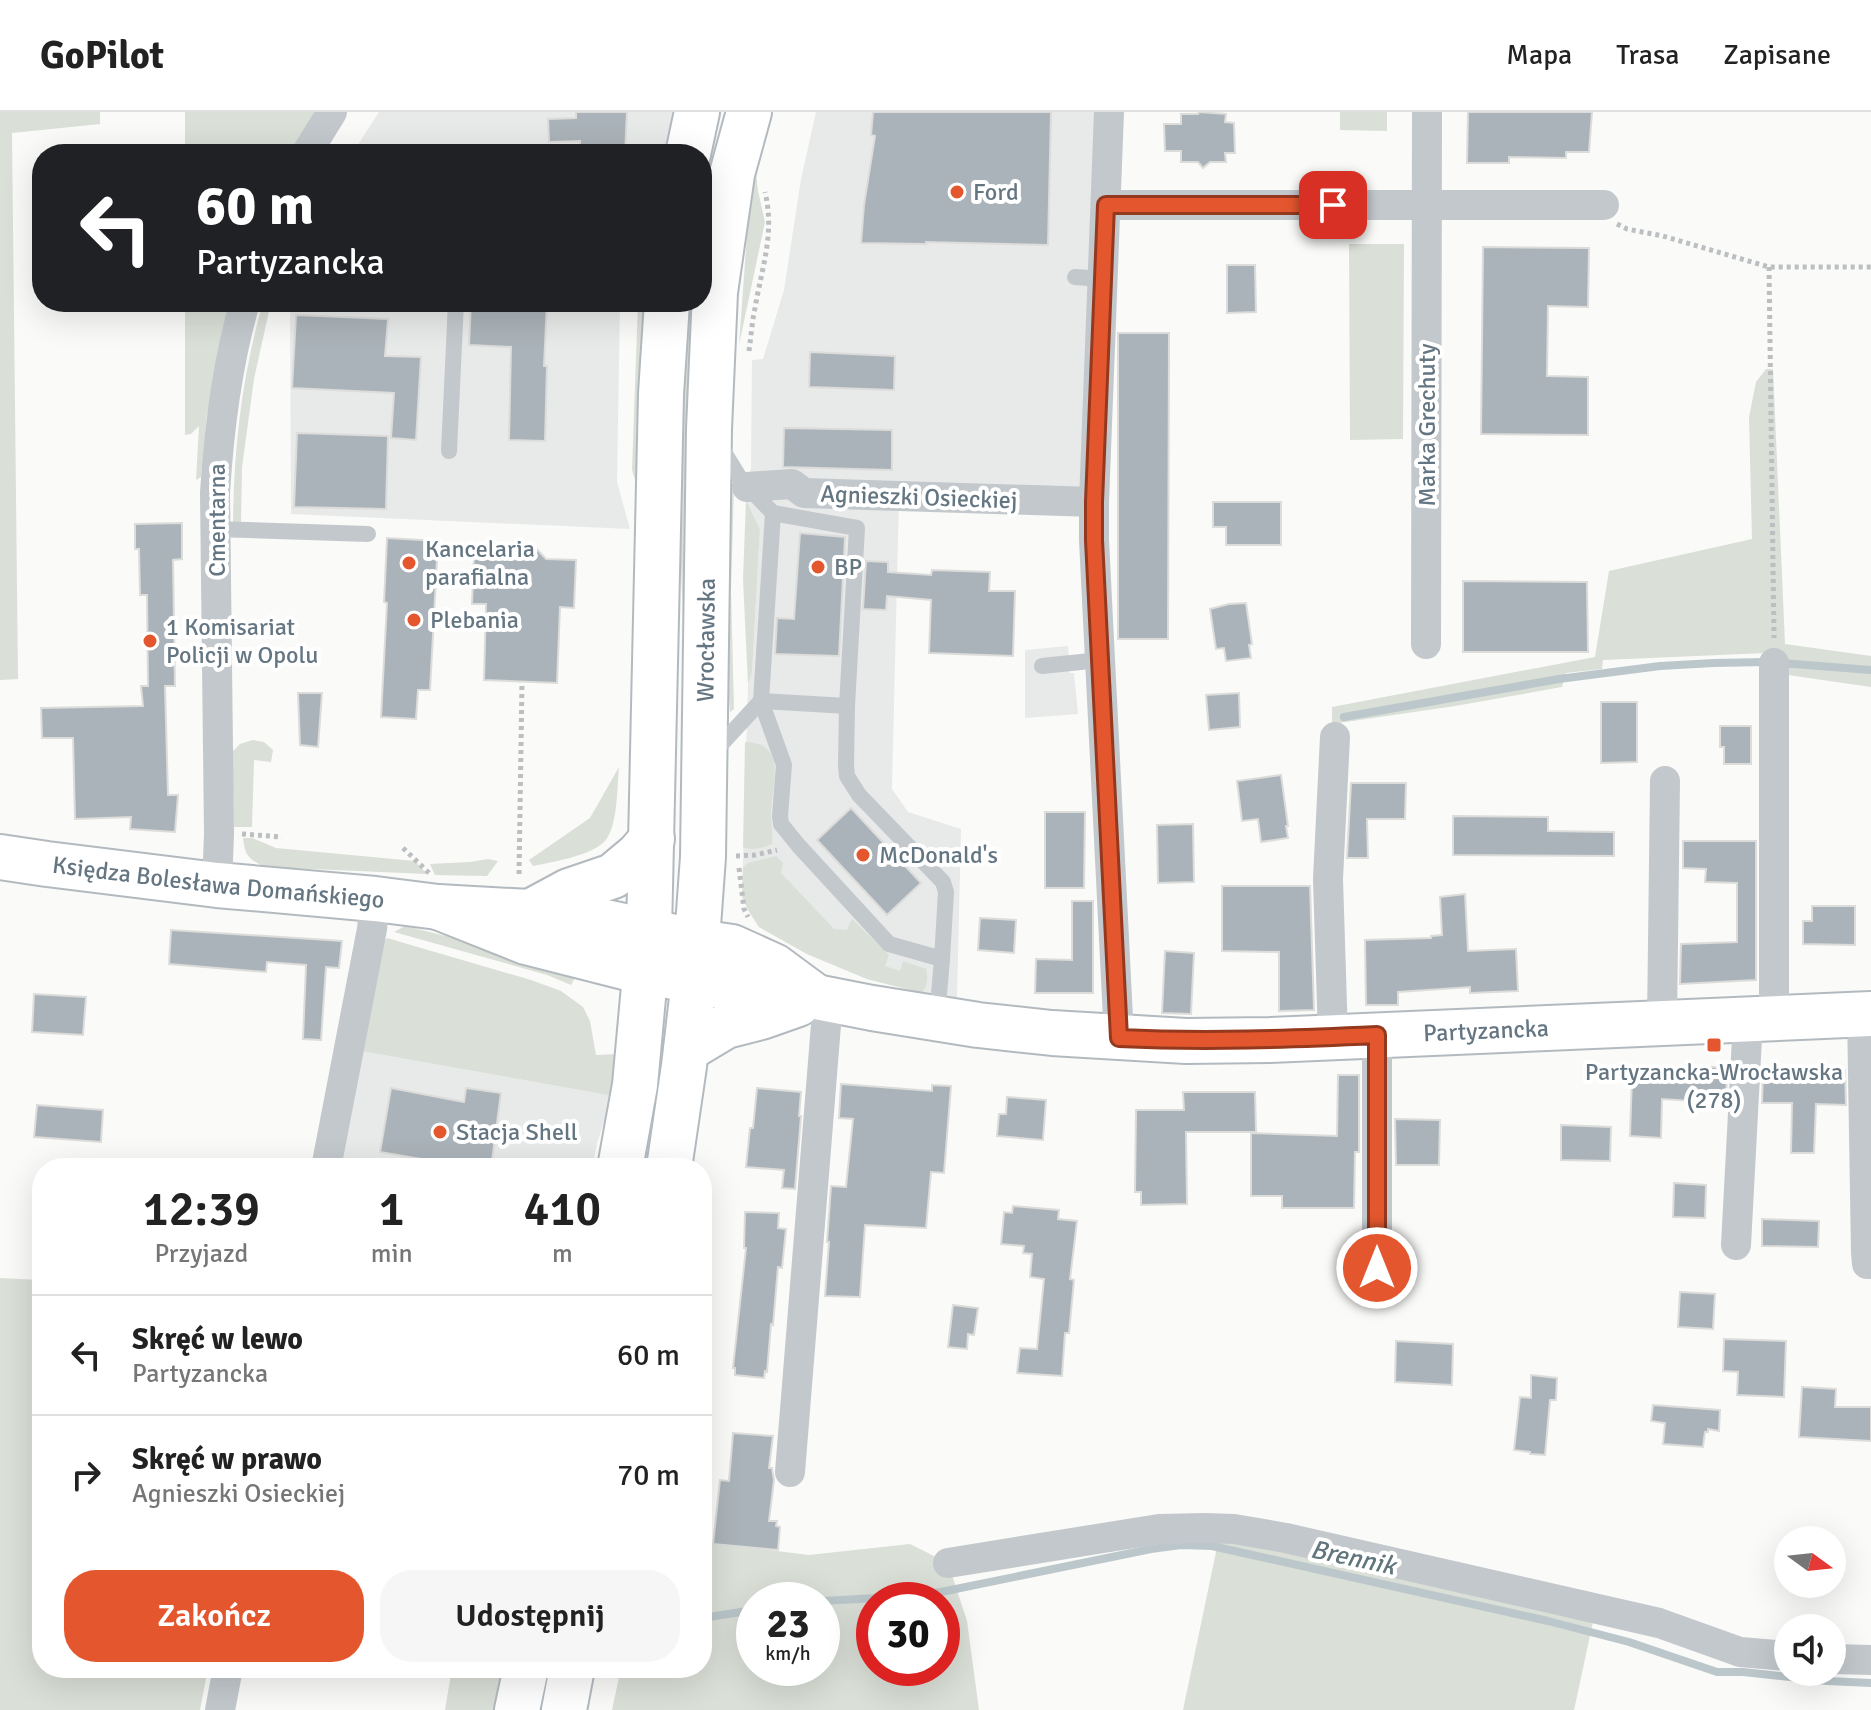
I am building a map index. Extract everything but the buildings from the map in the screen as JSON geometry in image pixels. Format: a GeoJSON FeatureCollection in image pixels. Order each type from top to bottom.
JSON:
{"type":"FeatureCollection","features":[{"type":"Feature","properties":{"kind":"main road"},"geometry":{"type":"LineString","coordinates":[[690,144],[697,112]]}},
{"type":"Feature","properties":{"kind":"main road","name":"Wrocławska"},"geometry":{"type":"LineString","coordinates":[[670,1158],[696,962],[703,857],[709,429],[715,292],[732,174],[749,112]]}},
{"type":"Feature","properties":{"kind":"main road","name":"Wrocławska"},"geometry":{"type":"LineString","coordinates":[[622,1158],[635,1085],[648,952],[661,394],[666,312]]}},
{"type":"Feature","properties":{"kind":"main road"},"geometry":{"type":"LineString","coordinates":[[525,893],[569,891],[613,876],[652,839]]}},
{"type":"Feature","properties":{"kind":"main road","name":"Księdza Bolesława Domańskiego"},"geometry":{"type":"LineString","coordinates":[[0,857],[217,885],[375,899],[437,893],[525,893],[596,920],[648,952]]}},
{"type":"Feature","properties":{"kind":"main road","name":"Księdza Bolesława Domańskiego"},"geometry":{"type":"LineString","coordinates":[[437,893],[526,942],[648,952]]}},
{"type":"Feature","properties":{"kind":"main road","name":"Partyzancka"},"geometry":{"type":"LineString","coordinates":[[648,952],[696,962],[764,995],[822,999],[937,1018],[1119,1038],[1186,1041],[1333,1037],[1867,1014]]}},
{"type":"Feature","properties":{"kind":"main road"},"geometry":{"type":"LineString","coordinates":[[686,1050],[726,1026],[822,999]]}},
{"type":"Feature","properties":{"kind":"main road"},"geometry":{"type":"LineString","coordinates":[[517,1710],[524,1678]]}},
{"type":"Feature","properties":{"kind":"main road"},"geometry":{"type":"LineString","coordinates":[[564,1710],[570,1678]]}},
{"type":"Feature","properties":{"kind":"street"},"geometry":{"type":"LineString","coordinates":[[312,144],[332,112]]}},
{"type":"Feature","properties":{"kind":"street"},"geometry":{"type":"LineString","coordinates":[[1109,112],[1106,205],[1089,278],[1100,660],[1119,1038]]}},
{"type":"Feature","properties":{"kind":"street","name":"Marka Grechuty"},"geometry":{"type":"LineString","coordinates":[[1426,644],[1427,112]]}},
{"type":"Feature","properties":{"kind":"street"},"geometry":{"type":"LineString","coordinates":[[1106,205],[1604,205]]}},
{"type":"Feature","properties":{"kind":"street","name":"Cmentarna"},"geometry":{"type":"LineString","coordinates":[[217,885],[217,450],[225,389],[243,312]]}},
{"type":"Feature","properties":{"kind":"street","name":"Agnieszki Osieckiej"},"geometry":{"type":"LineString","coordinates":[[747,487],[792,484],[804,493],[1094,502]]}},
{"type":"Feature","properties":{"kind":"street"},"geometry":{"type":"LineString","coordinates":[[1736,1245],[1761,1019],[1774,663]]}},
{"type":"Feature","properties":{"kind":"street"},"geometry":{"type":"LineString","coordinates":[[1333,1037],[1328,879],[1335,737]]}},
{"type":"Feature","properties":{"kind":"street"},"geometry":{"type":"LineString","coordinates":[[1662,1023],[1665,781]]}},
{"type":"Feature","properties":{"kind":"street"},"geometry":{"type":"LineString","coordinates":[[333,1158],[375,899]]}},
{"type":"Feature","properties":{"kind":"street"},"geometry":{"type":"LineString","coordinates":[[790,1472],[822,999]]}},
{"type":"Feature","properties":{"kind":"street"},"geometry":{"type":"LineString","coordinates":[[1867,1014],[1866,1253],[1867,1264],[1871,1264]]}},
{"type":"Feature","properties":{"kind":"street"},"geometry":{"type":"LineString","coordinates":[[1377,1035],[1377,1268]]}},
{"type":"Feature","properties":{"kind":"street"},"geometry":{"type":"LineString","coordinates":[[948,1563],[1159,1529],[1234,1529],[1659,1623],[1740,1652],[1774,1655]]}},
{"type":"Feature","properties":{"kind":"street"},"geometry":{"type":"LineString","coordinates":[[1846,1659],[1871,1660]]}},
{"type":"Feature","properties":{"kind":"street"},"geometry":{"type":"LineString","coordinates":[[220,1710],[226,1678]]}},
{"type":"Feature","properties":{"kind":"lane"},"geometry":{"type":"LineString","coordinates":[[449,451],[456,312]]}},
{"type":"Feature","properties":{"kind":"lane"},"geometry":{"type":"LineString","coordinates":[[709,429],[747,487],[773,513],[857,528],[847,706],[847,776],[852,786],[945,886],[937,1018]]}},
{"type":"Feature","properties":{"kind":"lane"},"geometry":{"type":"LineString","coordinates":[[773,513],[761,701],[784,765],[781,824],[889,944],[942,959]]}},
{"type":"Feature","properties":{"kind":"lane"},"geometry":{"type":"LineString","coordinates":[[215,529],[368,534]]}},
{"type":"Feature","properties":{"kind":"lane"},"geometry":{"type":"LineString","coordinates":[[1042,666],[1100,660]]}},
{"type":"Feature","properties":{"kind":"lane"},"geometry":{"type":"LineString","coordinates":[[704,764],[761,701]]}},
{"type":"Feature","properties":{"kind":"lane"},"geometry":{"type":"LineString","coordinates":[[761,701],[847,706]]}},
{"type":"Feature","properties":{"kind":"path"},"geometry":{"type":"LineString","coordinates":[[1604,205],[1609,221],[1627,229],[1663,236],[1769,267],[1871,267]]}},
{"type":"Feature","properties":{"kind":"path"},"geometry":{"type":"LineString","coordinates":[[1769,267],[1774,663]]}},
{"type":"Feature","properties":{"kind":"path"},"geometry":{"type":"LineString","coordinates":[[522,682],[525,893]]}},
{"type":"Feature","properties":{"kind":"path"},"geometry":{"type":"LineString","coordinates":[[237,833],[282,837]]}},
{"type":"Feature","properties":{"kind":"path"},"geometry":{"type":"LineString","coordinates":[[750,922],[744,909],[738,856],[798,845]]}},
{"type":"Feature","properties":{"kind":"path"},"geometry":{"type":"LineString","coordinates":[[403,848],[437,893]]}},
{"type":"Feature","properties":{"kind":"shaded area"},"geometry":{"type":"Polygon","coordinates":[[[0,112],[100,112],[100,124],[12,133],[18,679],[0,680],[0,112]]]}},
{"type":"Feature","properties":{"kind":"shaded area"},"geometry":{"type":"Polygon","coordinates":[[[185,112],[332,112],[312,144],[185,144],[185,112]]]}},
{"type":"Feature","properties":{"kind":"shaded area"},"geometry":{"type":"Polygon","coordinates":[[[379,112],[683,112],[675,144],[358,144],[379,112]]]}},
{"type":"Feature","properties":{"kind":"shaded area"},"geometry":{"type":"Polygon","coordinates":[[[816,112],[1109,112],[1094,502],[899,496],[892,789],[908,812],[961,829],[957,1001],[867,979],[807,954],[759,927],[742,896],[748,684],[752,673],[760,529],[746,500],[751,467],[752,360],[763,359],[784,290],[801,179],[816,112]]]}},
{"type":"Feature","properties":{"kind":"shaded area"},"geometry":{"type":"Polygon","coordinates":[[[1340,112],[1387,112],[1387,131],[1340,130],[1340,112]]]}},
{"type":"Feature","properties":{"kind":"shaded area"},"geometry":{"type":"Polygon","coordinates":[[[755,164],[765,222],[739,345],[749,208],[755,164]]]}},
{"type":"Feature","properties":{"kind":"shaded area"},"geometry":{"type":"Polygon","coordinates":[[[1349,244],[1404,244],[1403,439],[1350,440],[1349,244]]]}},
{"type":"Feature","properties":{"kind":"shaded area"},"geometry":{"type":"Polygon","coordinates":[[[185,312],[243,312],[225,389],[207,413],[201,477],[196,480],[199,426],[191,434],[185,435],[185,312]]]}},
{"type":"Feature","properties":{"kind":"shaded area"},"geometry":{"type":"Polygon","coordinates":[[[261,312],[269,312],[254,379],[242,467],[241,522],[233,522],[240,411],[261,312]]]}},
{"type":"Feature","properties":{"kind":"shaded area"},"geometry":{"type":"Polygon","coordinates":[[[290,312],[620,312],[617,482],[630,529],[291,514],[290,312]]]}},
{"type":"Feature","properties":{"kind":"shaded area"},"geometry":{"type":"Polygon","coordinates":[[[638,312],[649,312],[645,511],[632,470],[638,312]]]}},
{"type":"Feature","properties":{"kind":"shaded area"},"geometry":{"type":"Polygon","coordinates":[[[681,312],[697,312],[686,846],[680,845],[686,704],[680,538],[681,312]]]}},
{"type":"Feature","properties":{"kind":"shaded area"},"geometry":{"type":"Polygon","coordinates":[[[1766,369],[1773,369],[1785,644],[1871,656],[1871,687],[1781,674],[1766,653],[1603,660],[1602,669],[1566,673],[1562,687],[1332,724],[1332,707],[1595,657],[1609,571],[1752,539],[1749,417],[1756,382],[1766,369]]]}},
{"type":"Feature","properties":{"kind":"shaded area"},"geometry":{"type":"Polygon","coordinates":[[[731,482],[734,486],[731,591],[734,709],[730,712],[723,620],[726,483],[731,482]]]}},
{"type":"Feature","properties":{"kind":"shaded area"},"geometry":{"type":"Polygon","coordinates":[[[746,500],[760,529],[752,673],[748,684],[743,579],[746,500]]]}},
{"type":"Feature","properties":{"kind":"shaded area"},"geometry":{"type":"Polygon","coordinates":[[[1068,646],[1078,714],[1025,718],[1025,650],[1068,646]]]}},
{"type":"Feature","properties":{"kind":"shaded area"},"geometry":{"type":"Polygon","coordinates":[[[253,740],[264,742],[273,750],[271,762],[254,760],[252,827],[234,827],[232,752],[240,744],[253,740]]]}},
{"type":"Feature","properties":{"kind":"shaded area"},"geometry":{"type":"Polygon","coordinates":[[[745,742],[767,749],[772,757],[775,778],[771,812],[772,844],[753,849],[743,847],[745,742]]]}},
{"type":"Feature","properties":{"kind":"shaded area"},"geometry":{"type":"Polygon","coordinates":[[[619,767],[615,816],[605,841],[581,854],[533,866],[529,860],[590,818],[619,767]]]}},
{"type":"Feature","properties":{"kind":"shaded area"},"geometry":{"type":"Polygon","coordinates":[[[243,838],[252,838],[276,848],[415,861],[427,874],[266,867],[249,857],[243,838]]]}},
{"type":"Feature","properties":{"kind":"shaded area"},"geometry":{"type":"Polygon","coordinates":[[[776,856],[783,863],[781,873],[834,929],[847,930],[852,919],[889,955],[885,966],[900,971],[903,961],[926,969],[927,981],[922,993],[867,979],[807,954],[759,927],[742,896],[743,868],[748,863],[776,856]]]}},
{"type":"Feature","properties":{"kind":"shaded area"},"geometry":{"type":"Polygon","coordinates":[[[498,861],[487,876],[435,875],[430,864],[470,862],[498,861]]]}},
{"type":"Feature","properties":{"kind":"shaded area"},"geometry":{"type":"Polygon","coordinates":[[[405,926],[527,956],[577,974],[571,985],[547,975],[394,932],[405,926]]]}},
{"type":"Feature","properties":{"kind":"shaded area"},"geometry":{"type":"Polygon","coordinates":[[[387,938],[561,991],[583,1007],[590,1021],[596,1055],[617,1054],[613,1096],[361,1051],[379,947],[387,938]]]}},
{"type":"Feature","properties":{"kind":"shaded area"},"geometry":{"type":"Polygon","coordinates":[[[361,1051],[613,1096],[594,1158],[341,1158],[361,1051]]]}},
{"type":"Feature","properties":{"kind":"shaded area"},"geometry":{"type":"Polygon","coordinates":[[[0,1278],[32,1280],[32,1678],[206,1678],[200,1710],[0,1710],[0,1278]]]}},
{"type":"Feature","properties":{"kind":"shaded area"},"geometry":{"type":"Polygon","coordinates":[[[1221,1528],[1596,1608],[1574,1710],[1183,1710],[1221,1528]]]}},
{"type":"Feature","properties":{"kind":"shaded area"},"geometry":{"type":"Polygon","coordinates":[[[712,1543],[809,1555],[910,1544],[948,1563],[954,1582],[856,1582],[856,1686],[960,1686],[960,1600],[967,1621],[979,1710],[612,1710],[619,1678],[712,1678],[712,1543]]]}},
{"type":"Feature","properties":{"kind":"shaded area"},"geometry":{"type":"Polygon","coordinates":[[[450,1678],[504,1678],[498,1710],[445,1710],[450,1678]]]}},
{"type":"Feature","properties":{"kind":"waterway"},"geometry":{"type":"LineString","coordinates":[[1344,717],[1559,679],[1660,666],[1767,662]]}},
{"type":"Feature","properties":{"kind":"waterway"},"geometry":{"type":"LineString","coordinates":[[1781,663],[1871,670]]}},
{"type":"Feature","properties":{"kind":"waterway","name":"Brennik"},"geometry":{"type":"LineString","coordinates":[[840,1600],[941,1592],[1151,1549],[1181,1545],[1212,1546],[1548,1621],[1629,1642],[1717,1672],[1871,1683]]}},
{"type":"Feature","properties":{"kind":"waterway","name":"Brennik"},"geometry":{"type":"LineString","coordinates":[[712,1616],[736,1613]]}},
{"type":"Feature","properties":{"kind":"place","name":"Ford"},"geometry":{"type":"Point","coordinates":[957,192]}},
{"type":"Feature","properties":{"kind":"place","name":"Kancelaria parafialna"},"geometry":{"type":"Point","coordinates":[409,563]}},
{"type":"Feature","properties":{"kind":"place","name":"BP"},"geometry":{"type":"Point","coordinates":[818,567]}},
{"type":"Feature","properties":{"kind":"place","name":"Plebania"},"geometry":{"type":"Point","coordinates":[414,620]}},
{"type":"Feature","properties":{"kind":"place","name":"1 Komisariat Policji w Opolu"},"geometry":{"type":"Point","coordinates":[150,641]}},
{"type":"Feature","properties":{"kind":"place","name":"McDonald's"},"geometry":{"type":"Point","coordinates":[863,855]}},
{"type":"Feature","properties":{"kind":"place","name":"Partyzancka-Wrocławska (278)"},"geometry":{"type":"Point","coordinates":[1714,1045]}},
{"type":"Feature","properties":{"kind":"place","name":"Stacja Shell"},"geometry":{"type":"Point","coordinates":[440,1132]}},
{"type":"Feature","properties":{"kind":"route"},"geometry":{"type":"LineString","coordinates":[[1333,205],[1106,205],[1094,540],[1119,1038],[1186,1041],[1377,1035],[1377,1268]]}}]}
